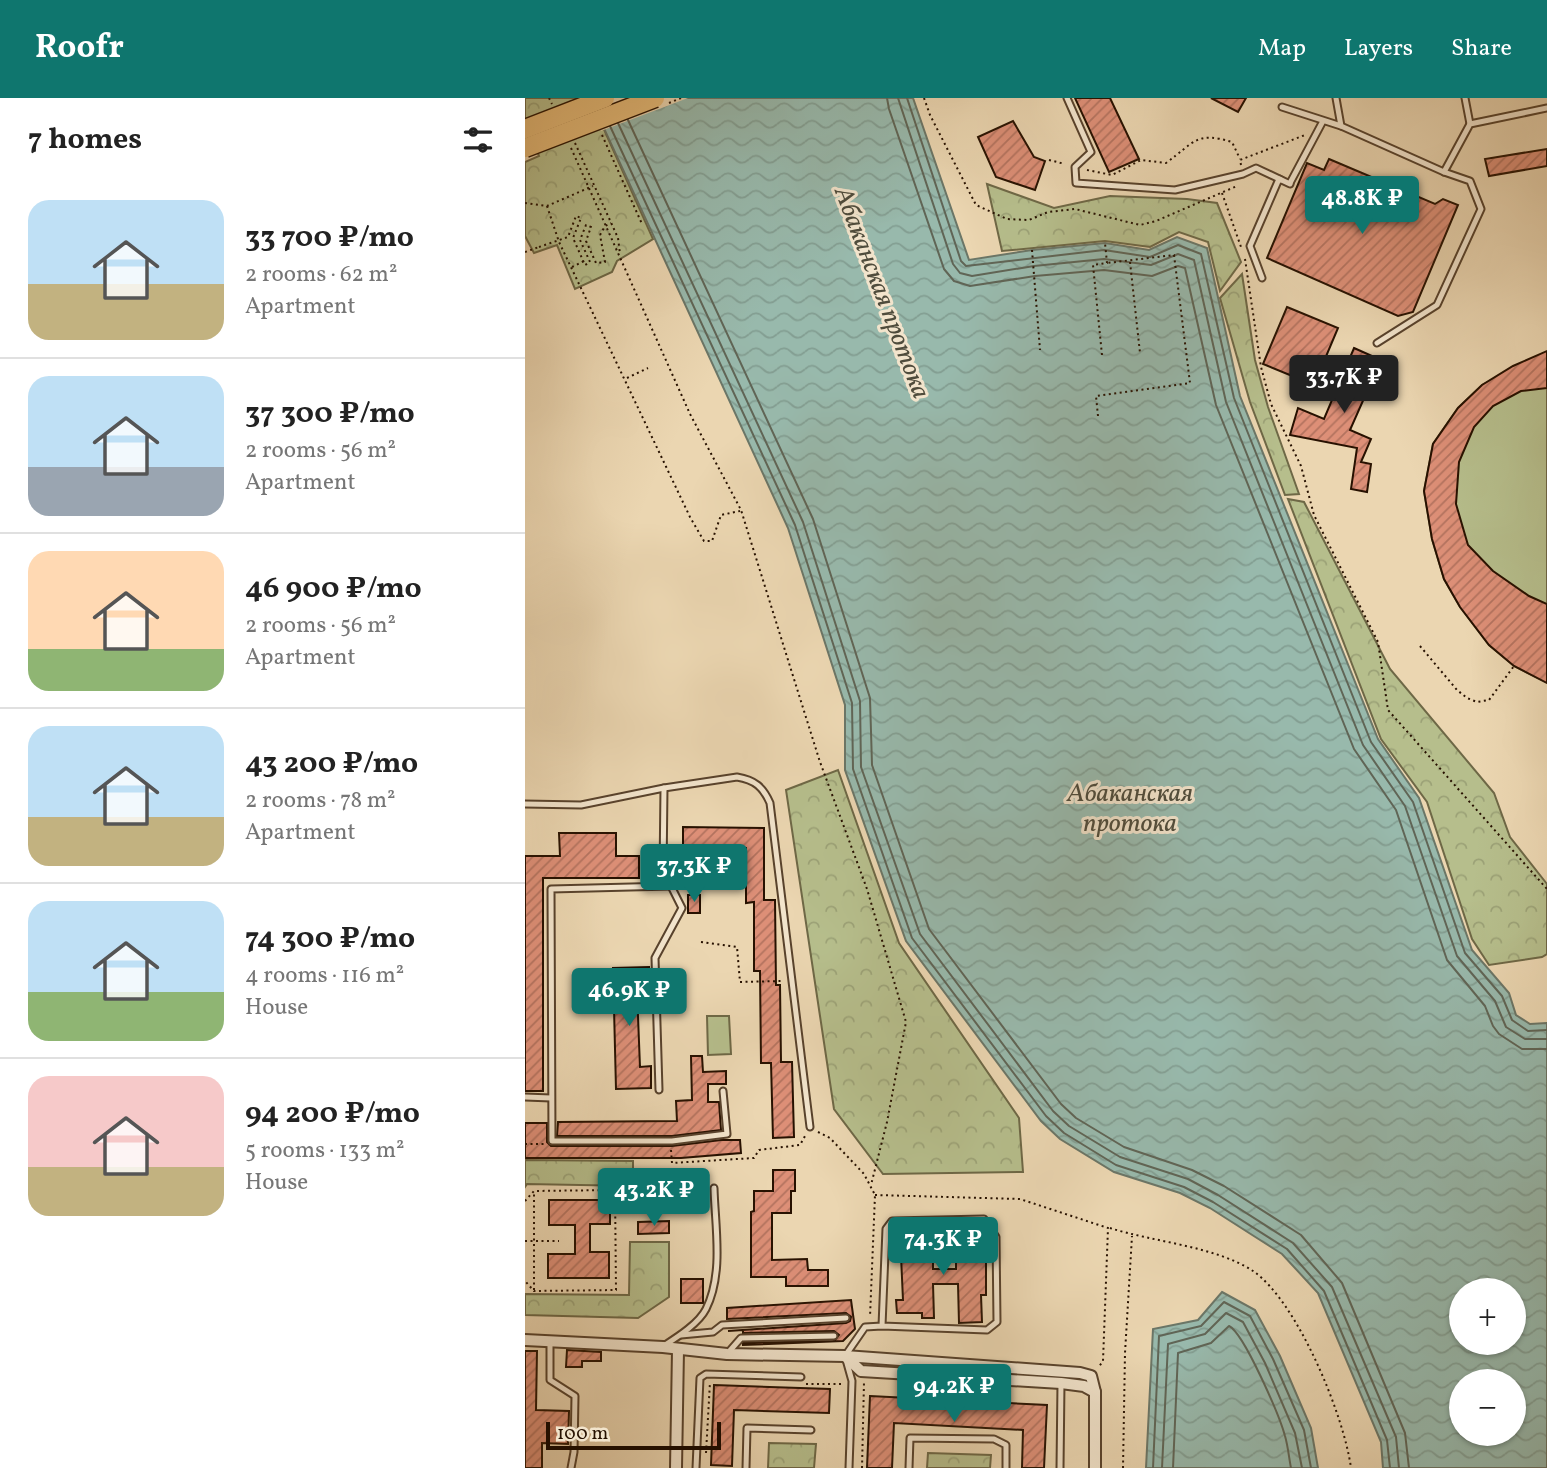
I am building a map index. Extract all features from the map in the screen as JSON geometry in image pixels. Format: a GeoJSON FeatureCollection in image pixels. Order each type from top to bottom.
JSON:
{"type":"FeatureCollection","features":[{"type":"Feature","properties":{"kind":"highway"},"geometry":{"type":"LineString","coordinates":[[525,129],[605,98]]}},
{"type":"Feature","properties":{"kind":"highway"},"geometry":{"type":"LineString","coordinates":[[525,148],[655,98]]}},
{"type":"Feature","properties":{"kind":"street"},"geometry":{"type":"LineString","coordinates":[[525,1340],[663,1347],[727,1354],[845,1356],[1080,1373],[1091,1376],[1095,1392],[1095,1468]]}},
{"type":"Feature","properties":{"kind":"street"},"geometry":{"type":"LineString","coordinates":[[676,1468],[678,1350]]}},
{"type":"Feature","properties":{"kind":"street"},"geometry":{"type":"LineString","coordinates":[[845,1356],[861,1371],[1061,1383],[1084,1386],[1095,1392]]}},
{"type":"Feature","properties":{"kind":"lane"},"geometry":{"type":"LineString","coordinates":[[1067,98],[1091,152],[1075,167],[1076,183],[1152,190],[1175,190],[1243,174],[1256,168],[1290,184],[1323,121]]}},
{"type":"Feature","properties":{"kind":"lane"},"geometry":{"type":"LineString","coordinates":[[1336,98],[1341,126]]}},
{"type":"Feature","properties":{"kind":"lane"},"geometry":{"type":"LineString","coordinates":[[1444,172],[1470,124],[1465,98]]}},
{"type":"Feature","properties":{"kind":"lane"},"geometry":{"type":"LineString","coordinates":[[1282,107],[1341,126],[1470,181],[1481,209],[1437,305],[1377,343]]}},
{"type":"Feature","properties":{"kind":"lane"},"geometry":{"type":"LineString","coordinates":[[1470,124],[1547,108]]}},
{"type":"Feature","properties":{"kind":"lane"},"geometry":{"type":"LineString","coordinates":[[1262,278],[1250,246],[1279,179]]}},
{"type":"Feature","properties":{"kind":"lane"},"geometry":{"type":"LineString","coordinates":[[525,804],[581,805],[737,777],[749,779],[763,788],[770,803],[794,980],[810,1128]]}},
{"type":"Feature","properties":{"kind":"lane"},"geometry":{"type":"LineString","coordinates":[[659,1090],[655,958],[682,908],[663,873],[664,788]]}},
{"type":"Feature","properties":{"kind":"lane"},"geometry":{"type":"LineString","coordinates":[[671,886],[551,889],[552,1141],[673,1141],[727,1134],[723,1091]]}},
{"type":"Feature","properties":{"kind":"lane"},"geometry":{"type":"LineString","coordinates":[[525,1097],[551,1097]]}},
{"type":"Feature","properties":{"kind":"lane"},"geometry":{"type":"LineString","coordinates":[[663,1347],[681,1335],[706,1310],[716,1277],[714,1188]]}},
{"type":"Feature","properties":{"kind":"lane"},"geometry":{"type":"LineString","coordinates":[[849,1468],[852,1381],[845,1356],[865,1327],[987,1330],[997,1322],[996,1237],[984,1219],[892,1221],[886,1229],[882,1326]]}},
{"type":"Feature","properties":{"kind":"lane"},"geometry":{"type":"LineString","coordinates":[[681,1335],[713,1332],[722,1325],[846,1318]]}},
{"type":"Feature","properties":{"kind":"lane"},"geometry":{"type":"LineString","coordinates":[[727,1354],[741,1338],[834,1336]]}},
{"type":"Feature","properties":{"kind":"lane"},"geometry":{"type":"LineString","coordinates":[[550,1341],[550,1380],[575,1396],[574,1452],[571,1468]]}},
{"type":"Feature","properties":{"kind":"lane"},"geometry":{"type":"LineString","coordinates":[[697,1468],[700,1378],[706,1374],[801,1377]]}},
{"type":"Feature","properties":{"kind":"lane"},"geometry":{"type":"LineString","coordinates":[[1060,1468],[1061,1383]]}},
{"type":"Feature","properties":{"kind":"lane"},"geometry":{"type":"LineString","coordinates":[[746,1468],[747,1428],[811,1430]]}},
{"type":"Feature","properties":{"kind":"lane"},"geometry":{"type":"LineString","coordinates":[[909,1468],[910,1438],[994,1439],[1006,1445],[1006,1468]]}},
{"type":"Feature","properties":{"kind":"path"},"geometry":{"type":"LineString","coordinates":[[549,98],[554,109]]}},
{"type":"Feature","properties":{"kind":"path"},"geometry":{"type":"LineString","coordinates":[[925,98],[930,115]]}},
{"type":"Feature","properties":{"kind":"path"},"geometry":{"type":"LineString","coordinates":[[572,136],[618,238],[621,259]]}},
{"type":"Feature","properties":{"kind":"path"},"geometry":{"type":"LineString","coordinates":[[602,136],[642,224]]}},
{"type":"Feature","properties":{"kind":"path"},"geometry":{"type":"LineString","coordinates":[[1049,160],[1112,175],[1141,160],[1166,163],[1202,137],[1212,136],[1232,142],[1240,160]]}},
{"type":"Feature","properties":{"kind":"path"},"geometry":{"type":"LineString","coordinates":[[569,143],[690,414],[741,510],[820,762],[867,889],[906,1022],[887,1122],[871,1185]]}},
{"type":"Feature","properties":{"kind":"path"},"geometry":{"type":"LineString","coordinates":[[525,203],[547,206],[594,186]]}},
{"type":"Feature","properties":{"kind":"path"},"geometry":{"type":"LineString","coordinates":[[1222,193],[1240,246]]}},
{"type":"Feature","properties":{"kind":"path"},"geometry":{"type":"LineString","coordinates":[[547,206],[559,242],[690,517],[704,541],[712,541],[721,515],[741,510]]}},
{"type":"Feature","properties":{"kind":"path"},"geometry":{"type":"LineString","coordinates":[[525,253],[568,237],[576,216],[581,218],[573,238],[585,265],[590,262],[580,240],[586,225],[591,227],[586,241],[596,263],[605,262],[600,235],[605,226],[611,223]]}},
{"type":"Feature","properties":{"kind":"path"},"geometry":{"type":"LineString","coordinates":[[1105,243],[1107,263]]}},
{"type":"Feature","properties":{"kind":"path"},"geometry":{"type":"LineString","coordinates":[[1032,250],[1040,350]]}},
{"type":"Feature","properties":{"kind":"path"},"geometry":{"type":"LineString","coordinates":[[1098,416],[1096,396],[1190,383],[1174,256],[1093,265],[1102,355]]}},
{"type":"Feature","properties":{"kind":"path"},"geometry":{"type":"LineString","coordinates":[[1244,259],[1261,367],[1271,404],[1301,466],[1314,515],[1378,642],[1388,710],[1547,892]]}},
{"type":"Feature","properties":{"kind":"path"},"geometry":{"type":"LineString","coordinates":[[572,267],[583,261]]}},
{"type":"Feature","properties":{"kind":"path"},"geometry":{"type":"LineString","coordinates":[[1130,261],[1140,353]]}},
{"type":"Feature","properties":{"kind":"path"},"geometry":{"type":"LineString","coordinates":[[626,379],[648,368]]}},
{"type":"Feature","properties":{"kind":"path"},"geometry":{"type":"LineString","coordinates":[[1420,646],[1457,690],[1477,702],[1489,700],[1514,666]]}},
{"type":"Feature","properties":{"kind":"path"},"geometry":{"type":"LineString","coordinates":[[701,942],[737,947],[740,982],[794,980]]}},
{"type":"Feature","properties":{"kind":"path"},"geometry":{"type":"LineString","coordinates":[[829,1138],[864,1174],[875,1195],[870,1316],[865,1327]]}},
{"type":"Feature","properties":{"kind":"path"},"geometry":{"type":"LineString","coordinates":[[525,1201],[534,1191],[615,1190],[616,1290],[534,1291],[525,1281]]}},
{"type":"Feature","properties":{"kind":"path"},"geometry":{"type":"LineString","coordinates":[[534,1191],[534,1291]]}},
{"type":"Feature","properties":{"kind":"path"},"geometry":{"type":"LineString","coordinates":[[875,1195],[1020,1199],[1132,1235],[1218,1256],[1253,1271],[1278,1296],[1323,1379],[1348,1444],[1351,1468]]}},
{"type":"Feature","properties":{"kind":"path"},"geometry":{"type":"LineString","coordinates":[[1091,1376],[1103,1360],[1108,1227]]}},
{"type":"Feature","properties":{"kind":"path"},"geometry":{"type":"LineString","coordinates":[[1122,1468],[1132,1235]]}},
{"type":"Feature","properties":{"kind":"path"},"geometry":{"type":"LineString","coordinates":[[525,1241],[559,1241]]}},
{"type":"Feature","properties":{"kind":"path"},"geometry":{"type":"LineString","coordinates":[[706,1456],[710,1381]]}},
{"type":"Feature","properties":{"kind":"path"},"geometry":{"type":"LineString","coordinates":[[808,1384],[835,1385],[864,1381],[862,1468]]}},
{"type":"Feature","properties":{"kind":"green space"},"geometry":{"type":"Polygon","coordinates":[[[525,98],[590,98],[653,239],[617,261],[612,272],[575,289],[557,245],[534,253],[525,236],[525,162],[539,156],[525,120],[525,98]]]}},
{"type":"Feature","properties":{"kind":"green space"},"geometry":{"type":"Polygon","coordinates":[[[987,184],[1054,208],[1110,196],[1217,203],[1241,262],[1220,291],[1208,242],[1179,232],[1150,247],[1105,241],[1002,251],[987,184]]]}},
{"type":"Feature","properties":{"kind":"green space"},"geometry":{"type":"Polygon","coordinates":[[[1242,274],[1255,360],[1268,407],[1299,494],[1285,495],[1250,402],[1220,298],[1242,274]]]}},
{"type":"Feature","properties":{"kind":"green space"},"geometry":{"type":"Polygon","coordinates":[[[1547,352],[1547,683],[1514,666],[1489,645],[1460,607],[1444,579],[1432,539],[1424,491],[1433,444],[1458,408],[1482,385],[1547,352]]]}},
{"type":"Feature","properties":{"kind":"green space"},"geometry":{"type":"Polygon","coordinates":[[[1288,499],[1304,502],[1390,669],[1494,793],[1510,837],[1547,884],[1547,954],[1542,957],[1489,965],[1472,939],[1427,802],[1381,739],[1288,499]]]}},
{"type":"Feature","properties":{"kind":"green space"},"geometry":{"type":"Polygon","coordinates":[[[838,770],[899,943],[1019,1118],[1023,1172],[883,1174],[834,1109],[786,790],[838,770]]]}},
{"type":"Feature","properties":{"kind":"green space"},"geometry":{"type":"Polygon","coordinates":[[[707,1016],[729,1016],[731,1054],[708,1055],[707,1016]]]}},
{"type":"Feature","properties":{"kind":"green space"},"geometry":{"type":"Polygon","coordinates":[[[525,1160],[633,1161],[633,1186],[527,1184],[525,1187],[525,1160]]]}},
{"type":"Feature","properties":{"kind":"green space"},"geometry":{"type":"Polygon","coordinates":[[[630,1242],[669,1242],[669,1297],[638,1318],[525,1315],[525,1294],[629,1295],[630,1242]]]}},
{"type":"Feature","properties":{"kind":"green space"},"geometry":{"type":"Polygon","coordinates":[[[769,1443],[816,1444],[814,1468],[768,1468],[769,1443]]]}},
{"type":"Feature","properties":{"kind":"green space"},"geometry":{"type":"Polygon","coordinates":[[[928,1453],[991,1455],[990,1468],[927,1468],[928,1453]]]}},
{"type":"Feature","properties":{"kind":"water","name":"Абаканская протока"},"geometry":{"type":"Polygon","coordinates":[[[590,98],[913,98],[969,260],[1032,250],[1105,243],[1149,250],[1177,237],[1207,248],[1240,396],[1378,739],[1419,798],[1472,950],[1509,993],[1516,1015],[1530,1024],[1547,1023],[1547,1468],[1383,1468],[1381,1442],[1318,1293],[1282,1254],[1210,1208],[1180,1193],[1114,1172],[1060,1139],[1041,1121],[906,941],[845,770],[845,705],[788,528],[590,98]]]}},
{"type":"Feature","properties":{"kind":"water"},"geometry":{"type":"Polygon","coordinates":[[[1222,1292],[1255,1310],[1280,1356],[1311,1428],[1318,1468],[1146,1468],[1153,1329],[1198,1320],[1222,1292]]]}},
{"type":"Feature","properties":{"kind":"pier"},"geometry":{"type":"Polygon","coordinates":[[[586,98],[688,98],[601,131],[586,98]]]}},
{"type":"Feature","properties":{"kind":"building"},"geometry":{"type":"Polygon","coordinates":[[[1075,98],[1110,98],[1139,159],[1109,172],[1075,98]]]}},
{"type":"Feature","properties":{"kind":"building"},"geometry":{"type":"Polygon","coordinates":[[[1211,98],[1246,98],[1238,112],[1211,98]]]}},
{"type":"Feature","properties":{"kind":"building"},"geometry":{"type":"Polygon","coordinates":[[[1013,121],[1034,157],[1045,161],[1035,190],[996,177],[978,137],[1013,121]]]}},
{"type":"Feature","properties":{"kind":"building"},"geometry":{"type":"Polygon","coordinates":[[[1547,149],[1547,166],[1489,176],[1485,159],[1547,149]]]}},
{"type":"Feature","properties":{"kind":"building"},"geometry":{"type":"Polygon","coordinates":[[[1329,159],[1435,204],[1443,199],[1458,205],[1413,312],[1398,316],[1267,258],[1307,163],[1324,170],[1329,159]]]}},
{"type":"Feature","properties":{"kind":"building"},"geometry":{"type":"Polygon","coordinates":[[[1287,307],[1338,328],[1314,385],[1263,364],[1287,307]]]}},
{"type":"Feature","properties":{"kind":"building"},"geometry":{"type":"Polygon","coordinates":[[[1354,348],[1381,360],[1350,430],[1371,439],[1361,462],[1371,464],[1367,492],[1351,489],[1357,448],[1290,435],[1298,408],[1324,419],[1354,348]]]}},
{"type":"Feature","properties":{"kind":"building"},"geometry":{"type":"Polygon","coordinates":[[[1547,351],[1547,388],[1521,391],[1493,406],[1474,427],[1459,462],[1456,504],[1468,545],[1493,571],[1529,596],[1547,604],[1547,683],[1514,666],[1489,645],[1460,607],[1444,579],[1432,539],[1424,491],[1433,444],[1458,408],[1482,385],[1513,366],[1547,351]]]}},
{"type":"Feature","properties":{"kind":"building"},"geometry":{"type":"Polygon","coordinates":[[[683,827],[764,828],[764,900],[775,900],[776,985],[780,985],[781,1062],[792,1062],[794,1137],[773,1138],[771,1063],[761,1063],[760,971],[754,971],[754,902],[746,903],[746,848],[683,848],[683,827]]]}},
{"type":"Feature","properties":{"kind":"building"},"geometry":{"type":"Polygon","coordinates":[[[559,833],[616,833],[616,856],[639,856],[639,878],[543,878],[543,1091],[525,1091],[525,856],[560,856],[559,833]]]}},
{"type":"Feature","properties":{"kind":"building"},"geometry":{"type":"Polygon","coordinates":[[[688,895],[700,895],[700,913],[688,913],[688,895]]]}},
{"type":"Feature","properties":{"kind":"building"},"geometry":{"type":"Polygon","coordinates":[[[649,967],[649,991],[637,991],[640,1067],[651,1066],[651,1088],[616,1089],[613,968],[649,967]]]}},
{"type":"Feature","properties":{"kind":"building"},"geometry":{"type":"Polygon","coordinates":[[[691,1056],[702,1056],[703,1072],[726,1071],[726,1084],[708,1084],[708,1102],[719,1102],[721,1130],[672,1136],[557,1136],[558,1122],[677,1121],[676,1101],[692,1100],[691,1056]]]}},
{"type":"Feature","properties":{"kind":"building"},"geometry":{"type":"Polygon","coordinates":[[[525,1123],[547,1123],[547,1142],[551,1146],[672,1146],[740,1140],[741,1153],[681,1158],[525,1158],[525,1123]]]}},
{"type":"Feature","properties":{"kind":"building"},"geometry":{"type":"Polygon","coordinates":[[[773,1170],[795,1170],[795,1191],[791,1191],[791,1213],[772,1213],[772,1260],[807,1259],[808,1270],[828,1270],[828,1286],[786,1286],[786,1277],[751,1277],[751,1212],[754,1211],[754,1191],[773,1191],[773,1170]]]}},
{"type":"Feature","properties":{"kind":"building"},"geometry":{"type":"Polygon","coordinates":[[[651,1175],[670,1175],[671,1202],[652,1202],[651,1175]]]}},
{"type":"Feature","properties":{"kind":"building"},"geometry":{"type":"Polygon","coordinates":[[[549,1200],[610,1200],[610,1224],[590,1224],[590,1252],[609,1252],[609,1278],[548,1278],[548,1254],[575,1254],[575,1225],[549,1225],[549,1200]]]}},
{"type":"Feature","properties":{"kind":"building"},"geometry":{"type":"Polygon","coordinates":[[[669,1221],[669,1233],[638,1234],[638,1222],[669,1221]]]}},
{"type":"Feature","properties":{"kind":"building"},"geometry":{"type":"Polygon","coordinates":[[[956,1231],[979,1231],[979,1257],[986,1257],[986,1295],[981,1295],[982,1322],[959,1323],[958,1284],[933,1284],[934,1318],[922,1318],[922,1313],[897,1313],[896,1300],[903,1300],[901,1256],[897,1256],[897,1243],[921,1243],[921,1238],[933,1238],[933,1269],[956,1269],[956,1231]]]}},
{"type":"Feature","properties":{"kind":"building"},"geometry":{"type":"Polygon","coordinates":[[[681,1279],[703,1279],[703,1303],[681,1303],[681,1279]]]}},
{"type":"Feature","properties":{"kind":"building"},"geometry":{"type":"Polygon","coordinates":[[[851,1300],[855,1329],[843,1341],[743,1345],[834,1341],[839,1335],[834,1331],[728,1331],[846,1323],[851,1317],[846,1313],[727,1319],[727,1308],[851,1300]]]}},
{"type":"Feature","properties":{"kind":"building"},"geometry":{"type":"Polygon","coordinates":[[[567,1350],[601,1352],[601,1361],[582,1361],[582,1367],[566,1367],[567,1350]]]}},
{"type":"Feature","properties":{"kind":"building"},"geometry":{"type":"Polygon","coordinates":[[[525,1351],[537,1351],[536,1410],[569,1411],[568,1444],[542,1443],[542,1468],[525,1468],[525,1351]]]}},
{"type":"Feature","properties":{"kind":"building"},"geometry":{"type":"Polygon","coordinates":[[[714,1385],[830,1389],[829,1413],[734,1410],[732,1466],[711,1465],[714,1385]]]}},
{"type":"Feature","properties":{"kind":"building"},"geometry":{"type":"Polygon","coordinates":[[[870,1396],[1047,1405],[1044,1468],[1022,1468],[1023,1430],[894,1423],[892,1468],[867,1468],[870,1396]]]}}]}
